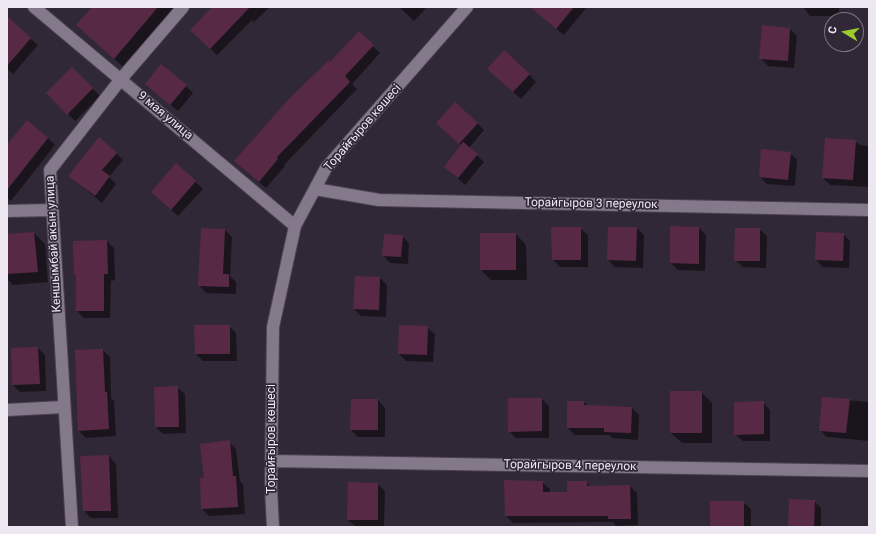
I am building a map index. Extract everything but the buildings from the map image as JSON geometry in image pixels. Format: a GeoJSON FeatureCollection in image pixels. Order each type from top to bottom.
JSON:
{"type":"FeatureCollection","features":[{"type":"Feature","properties":{"kind":"street","name":"9 мая улица"},"geometry":{"type":"LineString","coordinates":[[34,7],[295,226]]}},
{"type":"Feature","properties":{"kind":"street","name":"Кеншымбай акын улица"},"geometry":{"type":"LineString","coordinates":[[72,527],[63,407],[50,170],[121,79],[182,7]]}},
{"type":"Feature","properties":{"kind":"street","name":"Торайғыров көшесі"},"geometry":{"type":"LineString","coordinates":[[273,527],[273,327],[295,226],[326,168],[467,7]]}},
{"type":"Feature","properties":{"kind":"street","name":"Торайгыров 3 переулок"},"geometry":{"type":"LineString","coordinates":[[315,189],[379,200],[869,210]]}},
{"type":"Feature","properties":{"kind":"street"},"geometry":{"type":"LineString","coordinates":[[7,211],[52,210]]}},
{"type":"Feature","properties":{"kind":"street"},"geometry":{"type":"LineString","coordinates":[[7,410],[63,407]]}},
{"type":"Feature","properties":{"kind":"street","name":"Торайгыров 4 переулок"},"geometry":{"type":"LineString","coordinates":[[272,461],[869,470]]}}]}
